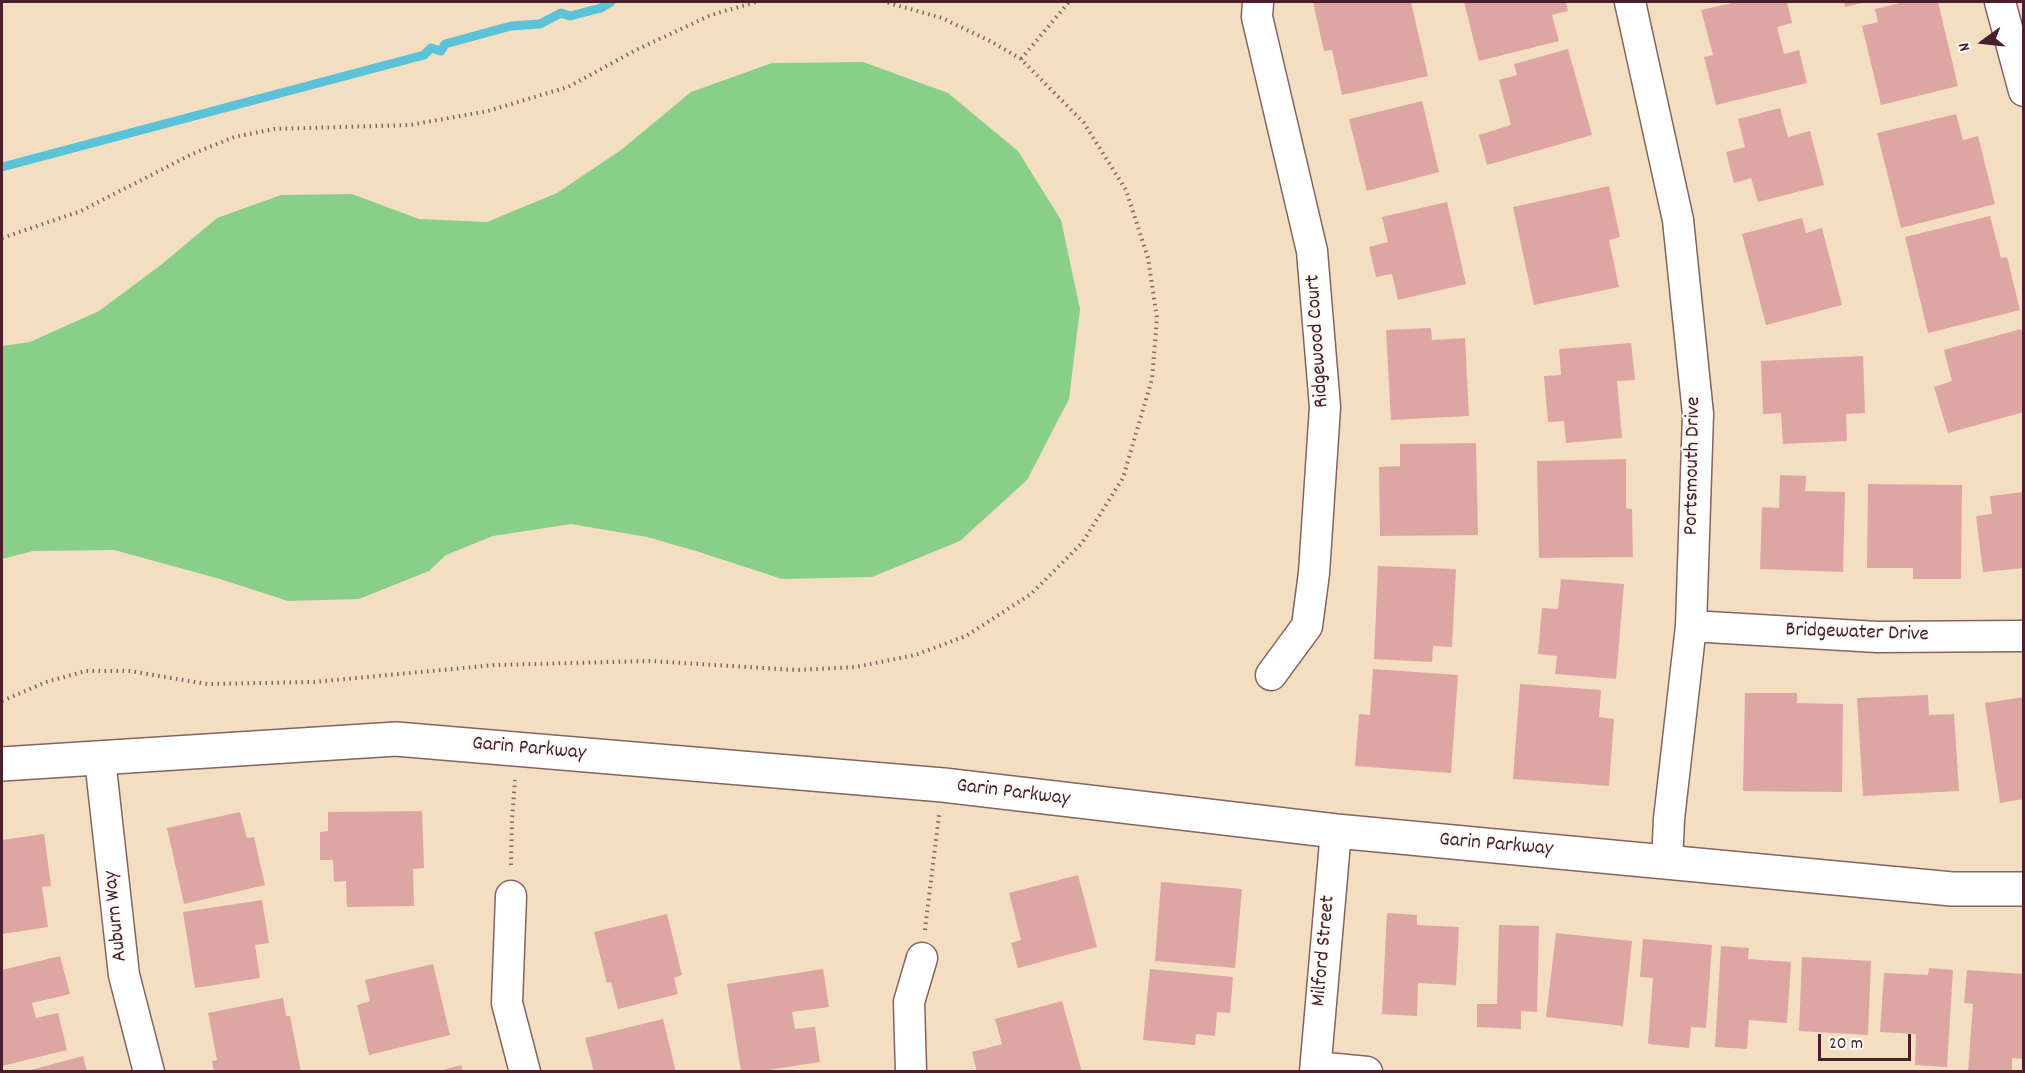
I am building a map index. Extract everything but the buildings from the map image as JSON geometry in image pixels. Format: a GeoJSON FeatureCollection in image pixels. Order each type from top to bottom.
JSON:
{"type":"FeatureCollection","features":[{"type":"Feature","properties":{"kind":"street","name":"Ridgewood Court"},"geometry":{"type":"LineString","coordinates":[[1258,2],[1257,17],[1312,251],[1325,407],[1314,573],[1306,626],[1271,675]]}},
{"type":"Feature","properties":{"kind":"street","name":"Portsmouth Drive"},"geometry":{"type":"LineString","coordinates":[[1630,2],[1678,220],[1698,414],[1691,626],[1666,863]]}},
{"type":"Feature","properties":{"kind":"street"},"geometry":{"type":"LineString","coordinates":[[2000,2],[2024,91]]}},
{"type":"Feature","properties":{"kind":"street","name":"Bridgewater Drive"},"geometry":{"type":"LineString","coordinates":[[1691,626],[1877,637],[2024,636]]}},
{"type":"Feature","properties":{"kind":"street","name":"Garin Parkway"},"geometry":{"type":"LineString","coordinates":[[2,764],[396,739],[943,785],[1336,831],[1666,863],[1952,889],[2024,889]]}},
{"type":"Feature","properties":{"kind":"street","name":"Auburn Way"},"geometry":{"type":"LineString","coordinates":[[100,759],[124,975],[149,1071]]}},
{"type":"Feature","properties":{"kind":"street","name":"Milford Street"},"geometry":{"type":"LineString","coordinates":[[1315,1069],[1336,831]]}},
{"type":"Feature","properties":{"kind":"street"},"geometry":{"type":"LineString","coordinates":[[511,896],[507,1003],[525,1071]]}},
{"type":"Feature","properties":{"kind":"street"},"geometry":{"type":"LineString","coordinates":[[911,1071],[909,1002],[922,957]]}},
{"type":"Feature","properties":{"kind":"street"},"geometry":{"type":"LineString","coordinates":[[1315,1069],[1367,1071]]}},
{"type":"Feature","properties":{"kind":"path"},"geometry":{"type":"LineString","coordinates":[[2,238],[81,211],[192,154],[234,136],[274,129],[410,125],[488,111],[568,87],[636,50],[711,15],[756,2]]}},
{"type":"Feature","properties":{"kind":"path"},"geometry":{"type":"LineString","coordinates":[[2,702],[46,682],[86,671],[130,671],[207,684],[314,682],[495,665],[650,661],[796,670],[856,667],[915,655],[966,636],[1031,594],[1082,543],[1123,478],[1152,379],[1157,318],[1148,258],[1126,190],[1084,123],[1021,58],[942,18],[885,2]]}},
{"type":"Feature","properties":{"kind":"path"},"geometry":{"type":"LineString","coordinates":[[1021,58],[1069,2]]}},
{"type":"Feature","properties":{"kind":"path"},"geometry":{"type":"LineString","coordinates":[[511,896],[512,820],[518,749]]}},
{"type":"Feature","properties":{"kind":"path"},"geometry":{"type":"LineString","coordinates":[[922,957],[943,785]]}},
{"type":"Feature","properties":{"kind":"green space"},"geometry":{"type":"Polygon","coordinates":[[[863,62],[948,93],[1018,151],[1061,220],[1080,309],[1069,399],[1027,480],[960,541],[872,577],[782,579],[647,537],[571,524],[493,536],[446,555],[429,571],[359,599],[288,601],[220,579],[114,550],[33,551],[2,559],[2,346],[30,342],[99,311],[162,264],[217,218],[281,195],[352,194],[419,219],[487,222],[557,193],[621,150],[691,92],[772,63],[863,62]]]}},
{"type":"Feature","properties":{"kind":"waterway"},"geometry":{"type":"LineString","coordinates":[[2,167],[424,55],[431,48],[441,51],[445,44],[511,26],[540,24],[561,13],[570,16],[601,8],[611,2]]}}]}
